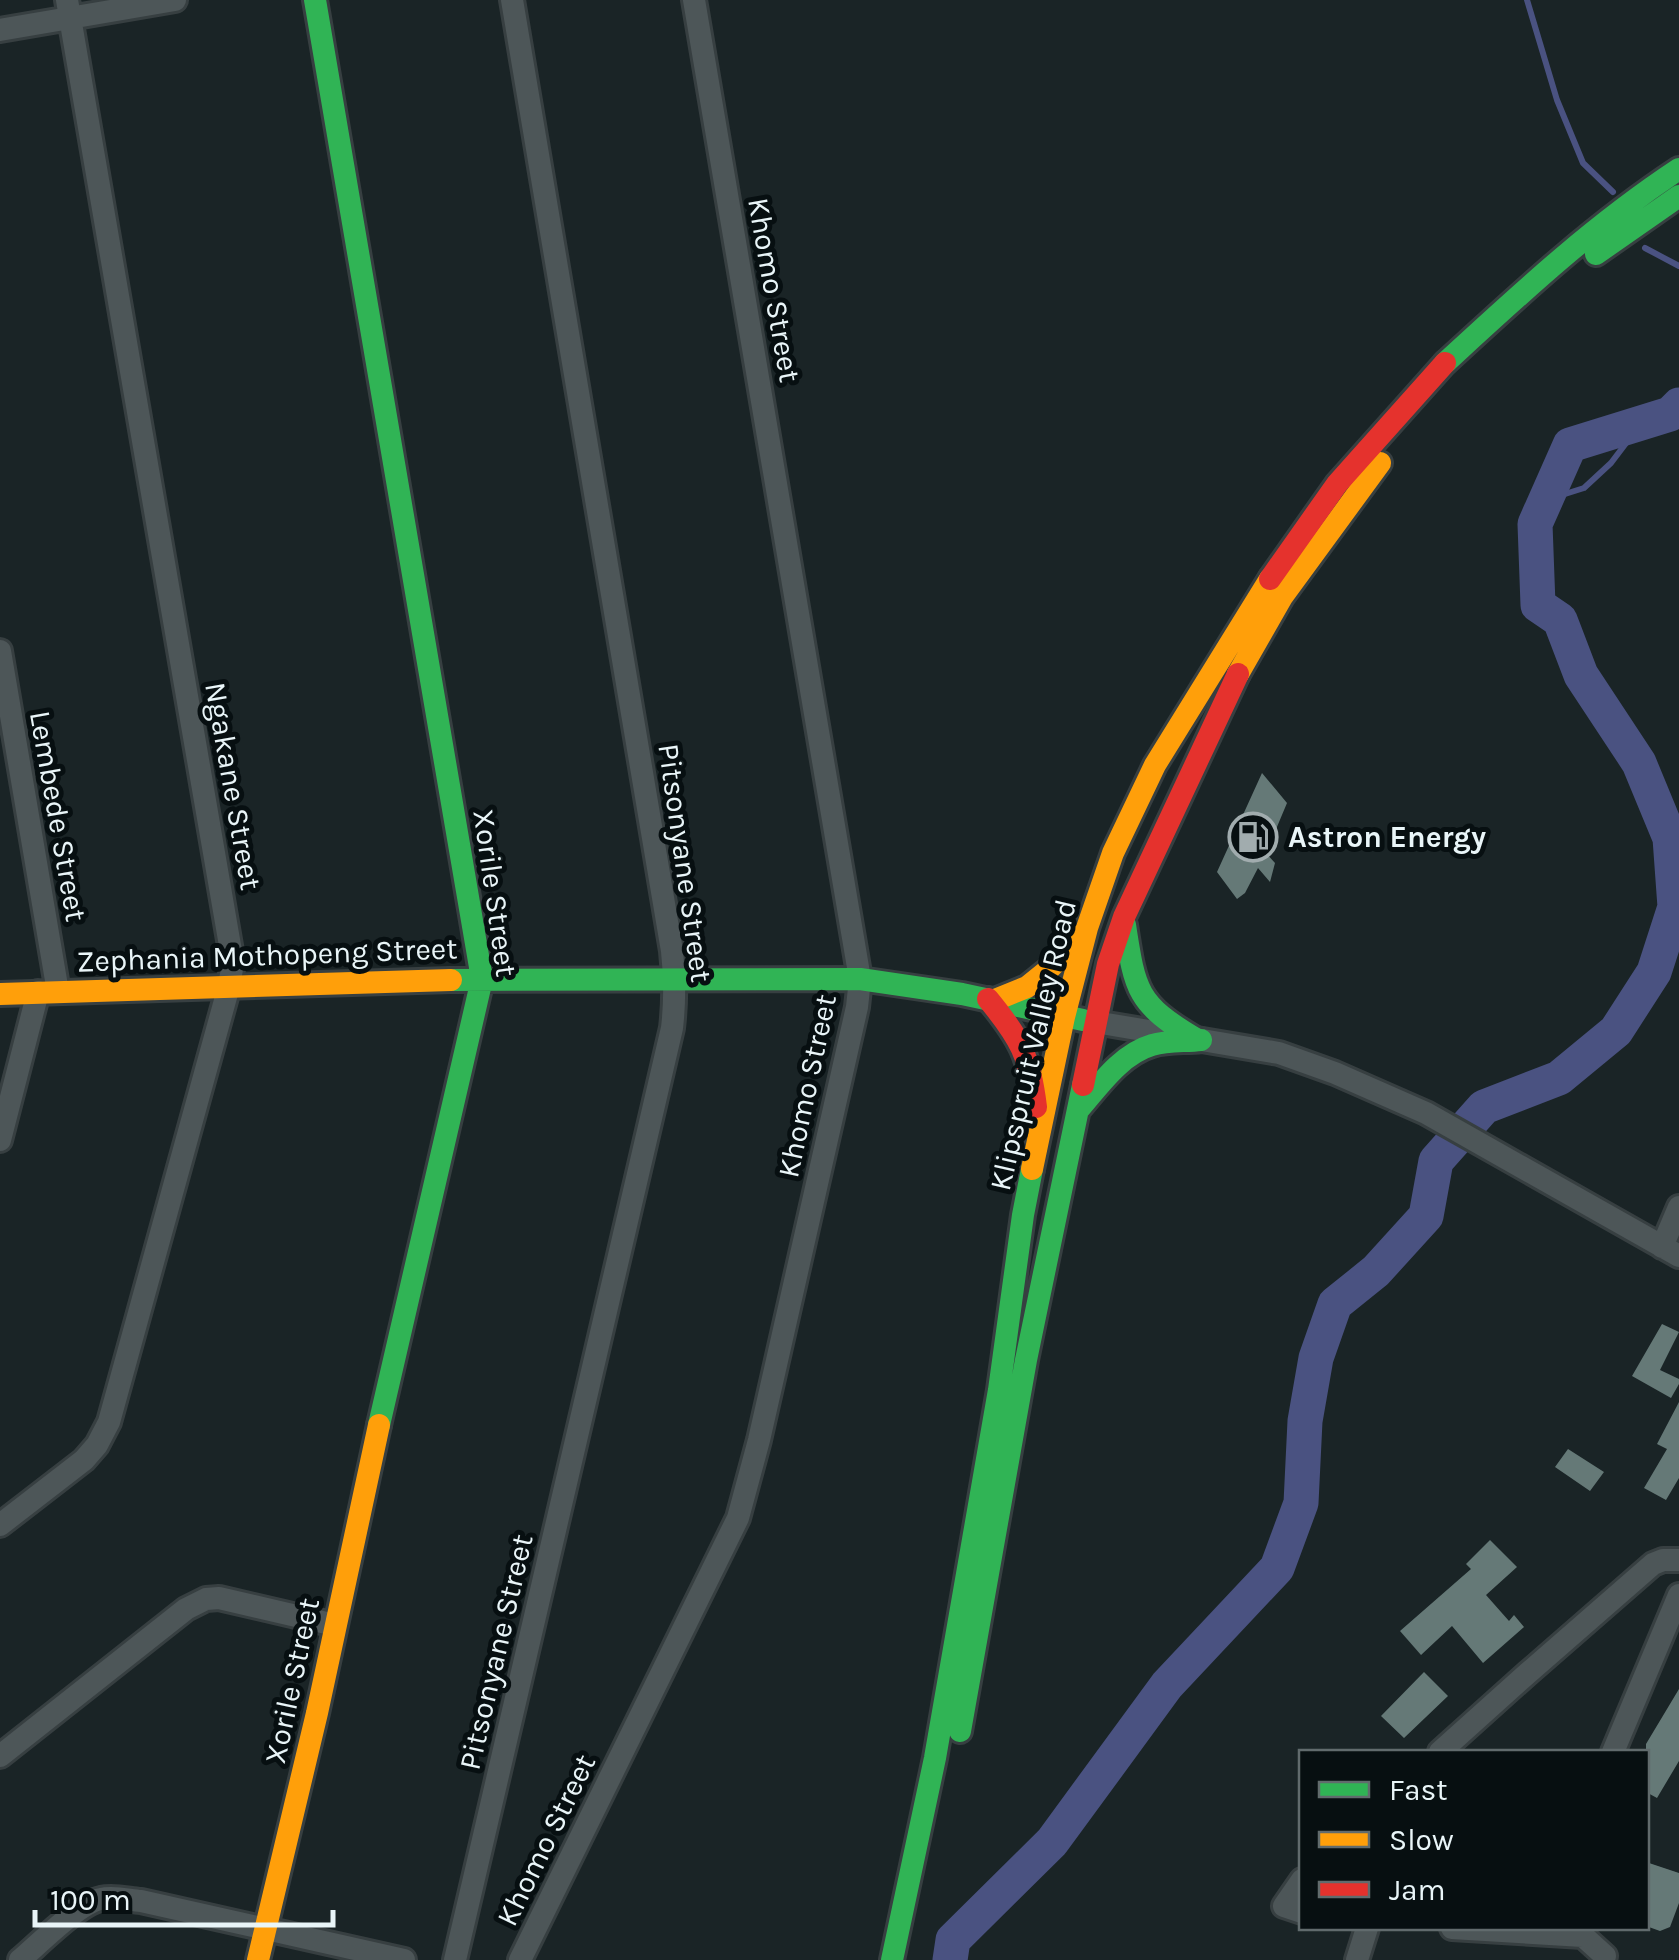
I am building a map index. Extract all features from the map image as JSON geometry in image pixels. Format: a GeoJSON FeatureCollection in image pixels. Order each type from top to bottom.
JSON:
{"type":"FeatureCollection","features":[{"type":"Feature","properties":{"kind":"main road","name":"Xorile Street"},"geometry":{"type":"LineString","coordinates":[[258,1960],[482,979],[316,0]]}},
{"type":"Feature","properties":{"kind":"main road","name":"Klipspruit Valley Road"},"geometry":{"type":"LineString","coordinates":[[892,1960],[935,1758],[1039,1130],[1064,1017],[1113,854],[1155,765],[1263,588],[1337,484],[1435,372],[1563,256],[1629,202],[1679,169]]}},
{"type":"Feature","properties":{"kind":"main road","name":"Klipspruit Valley Road"},"geometry":{"type":"LineString","coordinates":[[912,1960],[948,1794],[1026,1360],[1095,1022],[1124,917],[1239,672],[1282,597],[1365,483],[1464,368],[1610,242],[1679,196]]}},
{"type":"Feature","properties":{"kind":"main road"},"geometry":{"type":"LineString","coordinates":[[1124,917],[1138,992],[1156,1014],[1198,1040]]}},
{"type":"Feature","properties":{"kind":"main road"},"geometry":{"type":"LineString","coordinates":[[1039,1130],[1025,1050],[991,1000],[1027,987],[1088,928]]}},
{"type":"Feature","properties":{"kind":"main road","name":"Zephania Mothopeng Street"},"geometry":{"type":"LineString","coordinates":[[0,994],[482,979],[860,979],[908,984],[1095,1022]]}},
{"type":"Feature","properties":{"kind":"main road"},"geometry":{"type":"LineString","coordinates":[[1079,1109],[1138,1052],[1152,1045],[1198,1040]]}},
{"type":"Feature","properties":{"kind":"street"},"geometry":{"type":"LineString","coordinates":[[0,30],[68,9],[175,0]]}},
{"type":"Feature","properties":{"kind":"street","name":"Pitsonyane Street"},"geometry":{"type":"LineString","coordinates":[[455,1960],[674,1016],[675,979],[512,0]]}},
{"type":"Feature","properties":{"kind":"street","name":"Khomo Street"},"geometry":{"type":"LineString","coordinates":[[520,1960],[738,1518],[857,1008],[860,979],[694,0]]}},
{"type":"Feature","properties":{"kind":"street","name":"Ngakane Street"},"geometry":{"type":"LineString","coordinates":[[0,1526],[84,1460],[109,1422],[229,986],[232,962],[68,9]]}},
{"type":"Feature","properties":{"kind":"street","name":"Lembede Street"},"geometry":{"type":"LineString","coordinates":[[0,650],[48,992],[0,1140]]}},
{"type":"Feature","properties":{"kind":"street","name":"Zephania Mothopeng Street"},"geometry":{"type":"LineString","coordinates":[[1095,1022],[1279,1053],[1335,1073],[1426,1114],[1671,1251]]}},
{"type":"Feature","properties":{"kind":"street"},"geometry":{"type":"LineString","coordinates":[[1671,1251],[1679,1207]]}},
{"type":"Feature","properties":{"kind":"street"},"geometry":{"type":"LineString","coordinates":[[1442,1750],[1654,1564],[1679,1560]]}},
{"type":"Feature","properties":{"kind":"street"},"geometry":{"type":"LineString","coordinates":[[1613,1750],[1679,1595]]}},
{"type":"Feature","properties":{"kind":"street"},"geometry":{"type":"LineString","coordinates":[[0,1756],[186,1609],[206,1599],[233,1600],[335,1625]]}},
{"type":"Feature","properties":{"kind":"street"},"geometry":{"type":"LineString","coordinates":[[1299,1884],[1284,1906],[1299,1911]]}},
{"type":"Feature","properties":{"kind":"street"},"geometry":{"type":"LineString","coordinates":[[20,1960],[85,1906],[100,1899],[141,1901],[404,1960]]}},
{"type":"Feature","properties":{"kind":"street"},"geometry":{"type":"LineString","coordinates":[[1357,1960],[1366,1930]]}},
{"type":"Feature","properties":{"kind":"street"},"geometry":{"type":"LineString","coordinates":[[1485,1930],[1583,1936],[1605,1956]]}},
{"type":"Feature","properties":{"kind":"building"},"geometry":{"type":"Polygon","coordinates":[[[1262,773],[1287,803],[1266,853],[1275,863],[1270,882],[1258,868],[1245,893],[1237,899],[1217,872],[1262,773]]]}},
{"type":"Feature","properties":{"kind":"building"},"geometry":{"type":"Polygon","coordinates":[[[1662,1324],[1679,1332],[1660,1370],[1679,1379],[1671,1398],[1632,1376],[1662,1324]]]}},
{"type":"Feature","properties":{"kind":"building"},"geometry":{"type":"Polygon","coordinates":[[[1679,1402],[1679,1478],[1666,1500],[1644,1488],[1667,1449],[1657,1444],[1679,1402]]]}},
{"type":"Feature","properties":{"kind":"building"},"geometry":{"type":"Polygon","coordinates":[[[1568,1449],[1604,1472],[1590,1491],[1555,1467],[1568,1449]]]}},
{"type":"Feature","properties":{"kind":"building"},"geometry":{"type":"Polygon","coordinates":[[[1490,1540],[1517,1567],[1486,1595],[1509,1621],[1514,1615],[1524,1627],[1483,1663],[1452,1626],[1421,1655],[1400,1631],[1471,1569],[1466,1564],[1490,1540]]]}},
{"type":"Feature","properties":{"kind":"building"},"geometry":{"type":"Polygon","coordinates":[[[1424,1672],[1448,1696],[1404,1738],[1381,1716],[1424,1672]]]}},
{"type":"Feature","properties":{"kind":"building"},"geometry":{"type":"Polygon","coordinates":[[[1679,1689],[1679,1761],[1657,1798],[1649,1794],[1646,1744],[1679,1689]]]}},
{"type":"Feature","properties":{"kind":"building"},"geometry":{"type":"Polygon","coordinates":[[[1649,1863],[1679,1873],[1679,1903],[1670,1927],[1660,1931],[1649,1927],[1649,1863]]]}},
{"type":"Feature","properties":{"kind":"waterway"},"geometry":{"type":"LineString","coordinates":[[1527,0],[1557,100],[1583,163],[1613,192]]}},
{"type":"Feature","properties":{"kind":"waterway"},"geometry":{"type":"LineString","coordinates":[[1645,248],[1679,266]]}},
{"type":"Feature","properties":{"kind":"waterway"},"geometry":{"type":"LineString","coordinates":[[950,1960],[953,1940],[1052,1842],[1167,1685],[1277,1568],[1301,1503],[1305,1421],[1316,1358],[1335,1304],[1376,1271],[1426,1216],[1436,1161],[1484,1107],[1559,1078],[1616,1031],[1654,972],[1675,907],[1670,838],[1639,763],[1581,675],[1560,620],[1538,605],[1535,524],[1570,445],[1670,414],[1679,405]]}},
{"type":"Feature","properties":{"kind":"waterway"},"geometry":{"type":"LineString","coordinates":[[1546,500],[1584,488],[1611,463],[1642,422]]}},
{"type":"Feature","properties":{"kind":"traffic: fast"},"geometry":{"type":"LineString","coordinates":[[315,0],[482,979],[379,1425]]}},
{"type":"Feature","properties":{"kind":"traffic: fast"},"geometry":{"type":"LineString","coordinates":[[1445,363],[1587,237],[1679,169]]}},
{"type":"Feature","properties":{"kind":"traffic: fast"},"geometry":{"type":"LineString","coordinates":[[1596,254],[1679,196]]}},
{"type":"Feature","properties":{"kind":"traffic: fast"},"geometry":{"type":"LineString","coordinates":[[1125,925],[1132,966],[1142,994],[1161,1016],[1196,1039]]}},
{"type":"Feature","properties":{"kind":"traffic: fast"},"geometry":{"type":"LineString","coordinates":[[451,980],[860,979],[962,994],[1083,1020]]}},
{"type":"Feature","properties":{"kind":"traffic: fast"},"geometry":{"type":"LineString","coordinates":[[1079,1109],[1111,1072],[1141,1049],[1164,1042],[1201,1040]]}},
{"type":"Feature","properties":{"kind":"traffic: fast"},"geometry":{"type":"LineString","coordinates":[[960,1731],[1026,1360],[1083,1085]]}},
{"type":"Feature","properties":{"kind":"traffic: fast"},"geometry":{"type":"LineString","coordinates":[[892,1960],[935,1758],[999,1390],[1032,1169]]}},
{"type":"Feature","properties":{"kind":"traffic: slow"},"geometry":{"type":"LineString","coordinates":[[1238,674],[1282,597],[1380,463]]}},
{"type":"Feature","properties":{"kind":"traffic: slow"},"geometry":{"type":"LineString","coordinates":[[1032,1169],[1064,1017],[1087,928],[1113,853],[1155,765],[1270,579]]}},
{"type":"Feature","properties":{"kind":"traffic: slow"},"geometry":{"type":"LineString","coordinates":[[995,1000],[1027,987],[1083,934]]}},
{"type":"Feature","properties":{"kind":"traffic: slow"},"geometry":{"type":"LineString","coordinates":[[0,994],[451,980]]}},
{"type":"Feature","properties":{"kind":"traffic: slow"},"geometry":{"type":"LineString","coordinates":[[258,1960],[317,1713],[379,1425]]}},
{"type":"Feature","properties":{"kind":"traffic: jam"},"geometry":{"type":"LineString","coordinates":[[1270,579],[1337,484],[1445,363]]}},
{"type":"Feature","properties":{"kind":"traffic: jam"},"geometry":{"type":"LineString","coordinates":[[1083,1085],[1108,964],[1124,917],[1238,674]]}},
{"type":"Feature","properties":{"kind":"traffic: jam"},"geometry":{"type":"LineString","coordinates":[[988,999],[1022,1048],[1036,1107]]}},
{"type":"Feature","properties":{"kind":"place","name":"Astron Energy"},"geometry":{"type":"Point","coordinates":[1253,837]}}]}
